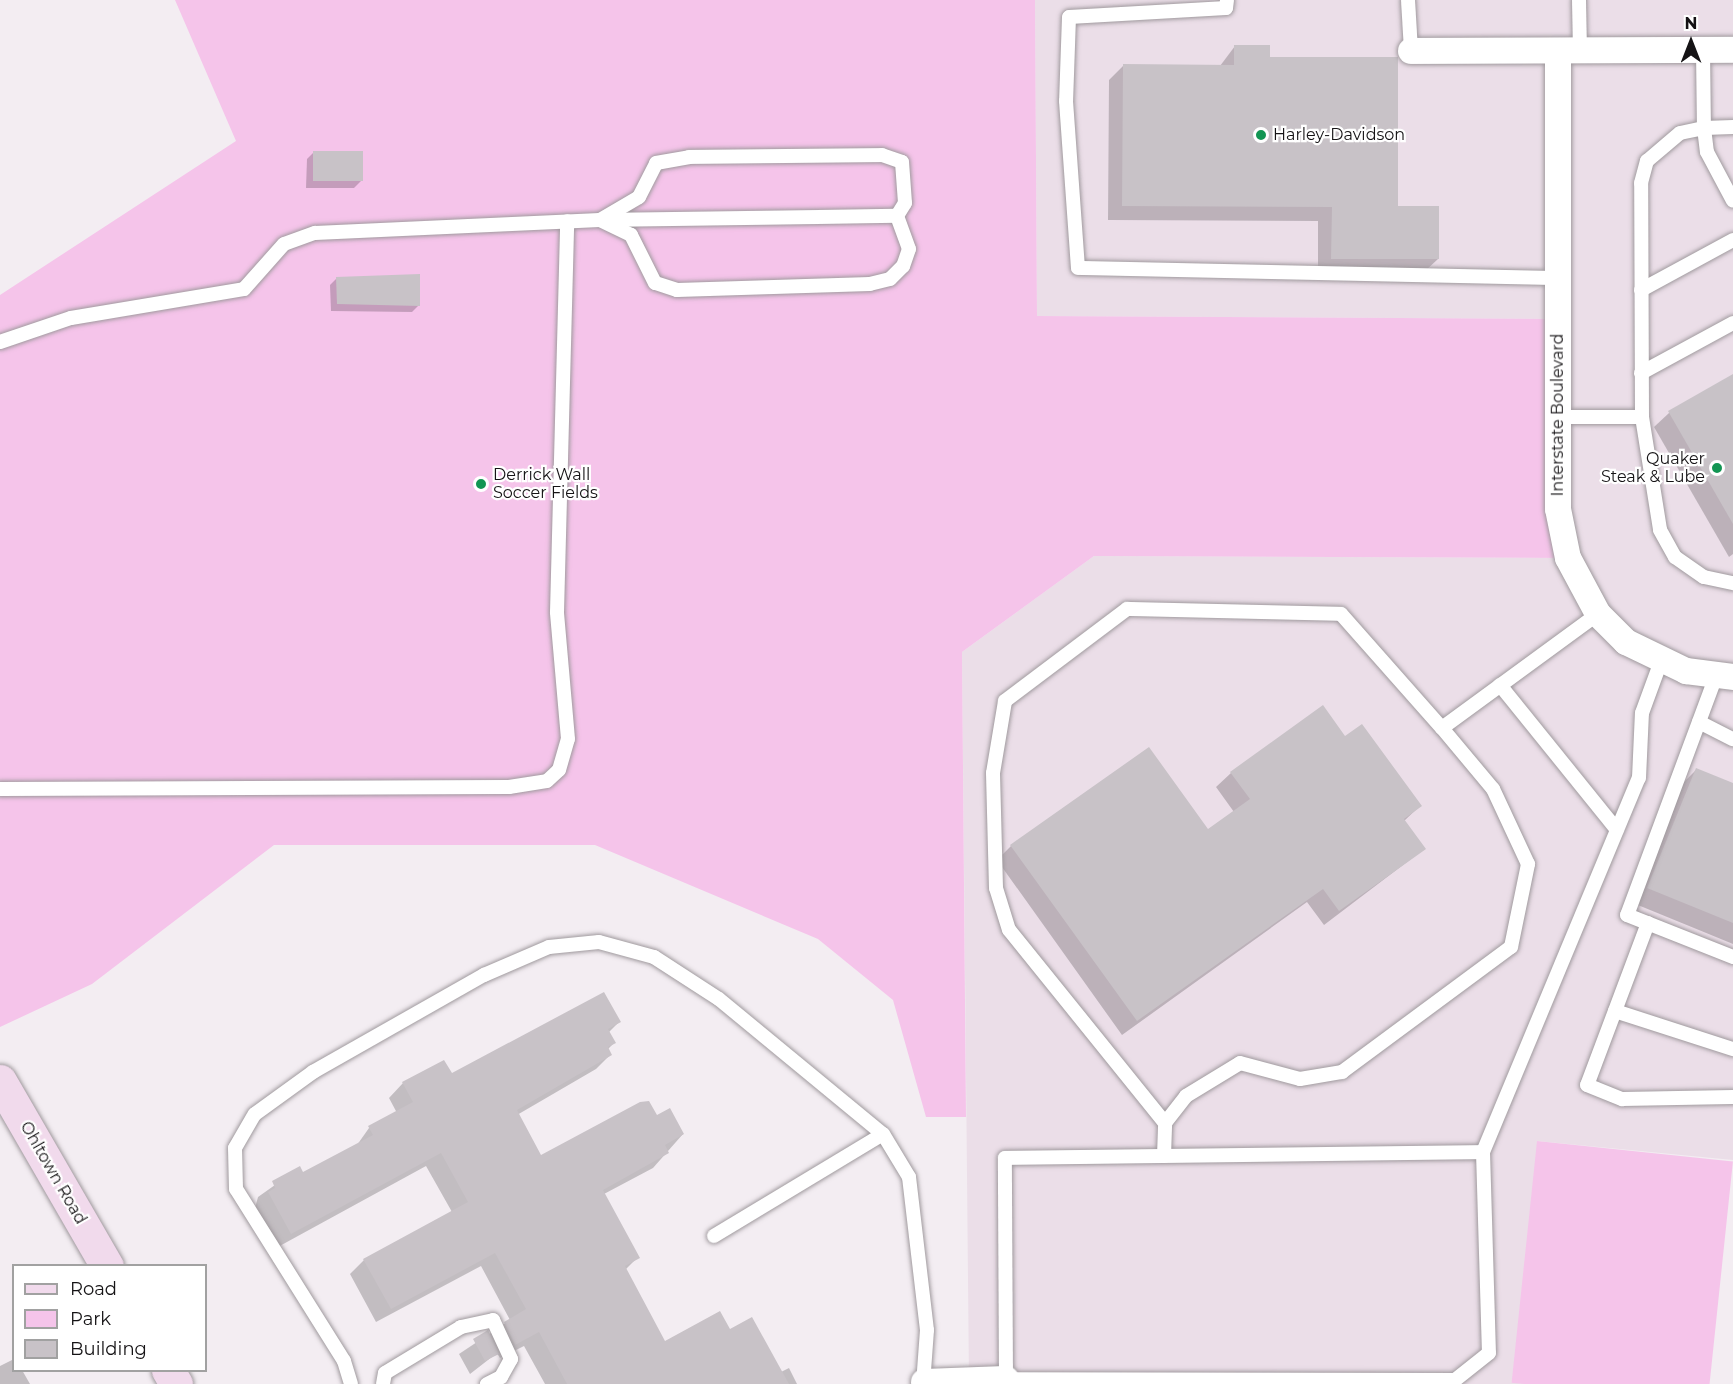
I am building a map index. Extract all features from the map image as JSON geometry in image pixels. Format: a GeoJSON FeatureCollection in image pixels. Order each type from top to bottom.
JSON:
{"type":"FeatureCollection","features":[{"type":"Feature","properties":{"kind":"street"},"geometry":{"type":"LineString","coordinates":[[1411,51],[1733,50]]}},
{"type":"Feature","properties":{"kind":"street","name":"Interstate Boulevard"},"geometry":{"type":"LineString","coordinates":[[1569,52],[1558,278],[1558,417],[1562,536],[1574,573],[1598,614],[1626,642],[1661,661],[1725,677]]}},
{"type":"Feature","properties":{"kind":"street","name":"Ohltown Road"},"geometry":{"type":"LineString","coordinates":[[0,1081],[106,1264]]}},
{"type":"Feature","properties":{"kind":"street"},"geometry":{"type":"LineString","coordinates":[[923,1383],[1006,1379]]}},
{"type":"Feature","properties":{"kind":"lane"},"geometry":{"type":"LineString","coordinates":[[1227,0],[1226,8],[1069,17],[1065,101],[1078,268],[1558,278]]}},
{"type":"Feature","properties":{"kind":"lane"},"geometry":{"type":"LineString","coordinates":[[1408,0],[1411,51]]}},
{"type":"Feature","properties":{"kind":"lane"},"geometry":{"type":"LineString","coordinates":[[1569,52],[1579,0]]}},
{"type":"Feature","properties":{"kind":"lane"},"geometry":{"type":"LineString","coordinates":[[1703,50],[1704,128],[1707,152],[1733,201]]}},
{"type":"Feature","properties":{"kind":"lane"},"geometry":{"type":"LineString","coordinates":[[1733,127],[1704,128],[1680,133],[1647,160],[1641,183],[1642,417],[1660,530],[1675,557],[1704,577],[1733,583]]}},
{"type":"Feature","properties":{"kind":"lane"},"geometry":{"type":"LineString","coordinates":[[600,220],[639,197],[656,164],[689,157],[882,155],[902,162],[905,203],[897,216]]}},
{"type":"Feature","properties":{"kind":"lane"},"geometry":{"type":"LineString","coordinates":[[0,342],[71,318],[244,289],[284,244],[315,233],[600,220],[897,216]]}},
{"type":"Feature","properties":{"kind":"lane"},"geometry":{"type":"LineString","coordinates":[[600,220],[631,235],[655,283],[677,290],[890,279],[903,266],[909,249],[897,216]]}},
{"type":"Feature","properties":{"kind":"lane"},"geometry":{"type":"LineString","coordinates":[[0,789],[510,787],[547,781],[559,770],[568,739],[557,612],[567,221]]}},
{"type":"Feature","properties":{"kind":"lane"},"geometry":{"type":"LineString","coordinates":[[1641,290],[1733,240]]}},
{"type":"Feature","properties":{"kind":"lane"},"geometry":{"type":"LineString","coordinates":[[1641,373],[1733,323]]}},
{"type":"Feature","properties":{"kind":"lane"},"geometry":{"type":"LineString","coordinates":[[1558,417],[1642,417]]}},
{"type":"Feature","properties":{"kind":"lane"},"geometry":{"type":"LineString","coordinates":[[1164,1156],[1165,1123],[1186,1096],[1240,1063],[1300,1079],[1342,1072],[1511,947],[1528,864],[1493,789],[1341,614],[1127,609],[1005,701],[994,785],[996,888],[1009,930],[1165,1123]]}},
{"type":"Feature","properties":{"kind":"lane"},"geometry":{"type":"LineString","coordinates":[[1442,728],[1598,614]]}},
{"type":"Feature","properties":{"kind":"lane"},"geometry":{"type":"LineString","coordinates":[[1483,1152],[1005,1158],[1006,1379],[1455,1380],[1488,1353],[1483,1152],[1639,778],[1642,713],[1661,661]]}},
{"type":"Feature","properties":{"kind":"lane"},"geometry":{"type":"LineString","coordinates":[[1725,677],[1699,722],[1627,915],[1733,957]]}},
{"type":"Feature","properties":{"kind":"lane"},"geometry":{"type":"LineString","coordinates":[[1500,685],[1617,830]]}},
{"type":"Feature","properties":{"kind":"lane"},"geometry":{"type":"LineString","coordinates":[[1699,722],[1733,739]]}},
{"type":"Feature","properties":{"kind":"lane"},"geometry":{"type":"LineString","coordinates":[[1648,923],[1587,1085],[1622,1099],[1733,1097]]}},
{"type":"Feature","properties":{"kind":"lane"},"geometry":{"type":"LineString","coordinates":[[351,1384],[344,1361],[236,1190],[235,1148],[255,1114],[313,1072],[484,975],[549,947],[599,942],[654,957],[719,999],[884,1134],[909,1177],[927,1330],[923,1383]]}},
{"type":"Feature","properties":{"kind":"lane"},"geometry":{"type":"LineString","coordinates":[[1615,1011],[1733,1049]]}},
{"type":"Feature","properties":{"kind":"lane"},"geometry":{"type":"LineString","coordinates":[[714,1236],[884,1134]]}},
{"type":"Feature","properties":{"kind":"lane"},"geometry":{"type":"LineString","coordinates":[[383,1384],[385,1373],[461,1327],[492,1320],[511,1359],[501,1377],[487,1384]]}},
{"type":"Feature","properties":{"kind":"shaded area"},"geometry":{"type":"Polygon","coordinates":[[[1035,0],[1733,0],[1733,1160],[1537,1141],[1537,1384],[969,1384],[962,652],[1094,556],[1567,558],[1558,319],[1037,316],[1035,0]]]}},
{"type":"Feature","properties":{"kind":"green space","name":"Derrick Wall Soccer Fields"},"geometry":{"type":"Polygon","coordinates":[[[175,0],[1035,0],[1037,316],[1558,319],[1568,558],[1094,556],[962,652],[966,1117],[926,1117],[893,1000],[818,939],[595,845],[274,845],[92,984],[0,1027],[0,295],[236,141],[175,0]]]}},
{"type":"Feature","properties":{"kind":"green space"},"geometry":{"type":"Polygon","coordinates":[[[1537,1141],[1733,1162],[1710,1384],[1512,1383],[1537,1141]]]}},
{"type":"Feature","properties":{"kind":"building","name":"Harley-Davidson"},"geometry":{"type":"Polygon","coordinates":[[[1234,45],[1270,45],[1270,57],[1398,57],[1398,206],[1439,206],[1439,259],[1331,259],[1332,207],[1122,206],[1123,64],[1234,65],[1234,45]]]}},
{"type":"Feature","properties":{"kind":"building"},"geometry":{"type":"Polygon","coordinates":[[[313,151],[363,151],[363,181],[313,181],[313,151]]]}},
{"type":"Feature","properties":{"kind":"building"},"geometry":{"type":"Polygon","coordinates":[[[420,274],[420,306],[337,304],[336,277],[420,274]]]}},
{"type":"Feature","properties":{"kind":"building","name":"Quaker Steak & Lube"},"geometry":{"type":"Polygon","coordinates":[[[1733,374],[1733,524],[1668,411],[1733,374]]]}},
{"type":"Feature","properties":{"kind":"building"},"geometry":{"type":"Polygon","coordinates":[[[1323,705],[1345,736],[1362,724],[1422,806],[1404,819],[1426,849],[1339,911],[1323,889],[1137,1021],[1010,845],[1149,747],[1208,829],[1250,799],[1230,772],[1323,705]]]}},
{"type":"Feature","properties":{"kind":"building"},"geometry":{"type":"Polygon","coordinates":[[[1696,768],[1733,783],[1733,923],[1647,888],[1696,768]]]}},
{"type":"Feature","properties":{"kind":"building"},"geometry":{"type":"Polygon","coordinates":[[[604,992],[621,1022],[608,1029],[616,1043],[608,1047],[612,1055],[517,1110],[541,1155],[640,1102],[649,1101],[657,1115],[670,1108],[684,1134],[665,1145],[669,1153],[603,1190],[640,1258],[625,1266],[665,1341],[720,1311],[730,1329],[752,1317],[789,1384],[567,1384],[539,1332],[515,1345],[504,1322],[526,1309],[495,1253],[391,1309],[363,1259],[468,1202],[441,1153],[291,1234],[268,1192],[275,1188],[272,1181],[300,1166],[303,1172],[373,1135],[368,1126],[413,1102],[402,1082],[444,1060],[452,1073],[604,992]]]}},
{"type":"Feature","properties":{"kind":"building"},"geometry":{"type":"Polygon","coordinates":[[[488,1330],[499,1354],[485,1361],[473,1339],[488,1330]]]}},
{"type":"Feature","properties":{"kind":"place","name":"Harley-Davidson"},"geometry":{"type":"Point","coordinates":[1261,135]}},
{"type":"Feature","properties":{"kind":"place","name":"Quaker Steak & Lube"},"geometry":{"type":"Point","coordinates":[1717,468]}},
{"type":"Feature","properties":{"kind":"place","name":"Derrick Wall Soccer Fields"},"geometry":{"type":"Point","coordinates":[481,484]}}]}
